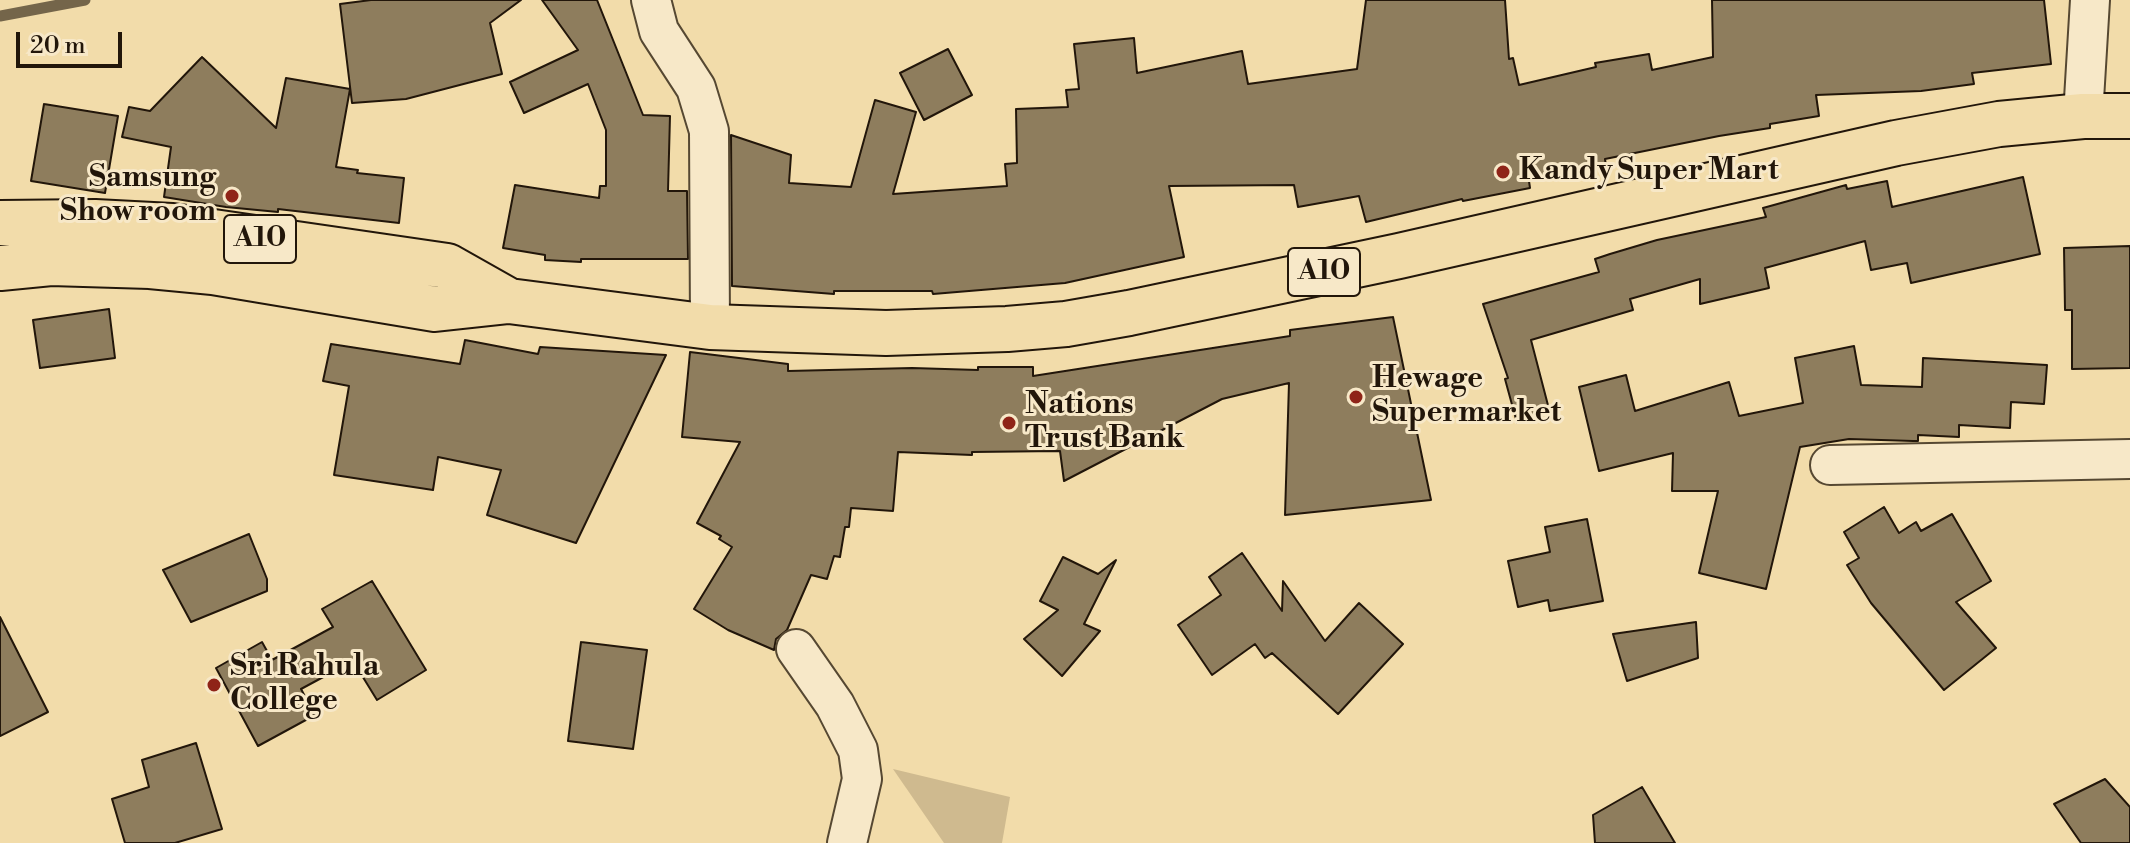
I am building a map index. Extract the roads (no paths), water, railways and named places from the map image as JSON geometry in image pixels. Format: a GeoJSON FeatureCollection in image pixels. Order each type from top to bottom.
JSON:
{"type":"FeatureCollection","features":[{"type":"Feature","properties":{"kind":"highway","name":"A10"},"geometry":{"type":"LineString","coordinates":[[0,268],[51,263],[213,272],[435,309],[509,301],[710,327],[886,333],[1066,324],[1399,256],[1896,143],[1999,124],[2083,116],[2130,116]]}},
{"type":"Feature","properties":{"kind":"highway","name":"A10"},"geometry":{"type":"LineString","coordinates":[[0,223],[95,222],[172,226],[447,266],[509,301]]}},
{"type":"Feature","properties":{"kind":"street"},"geometry":{"type":"LineString","coordinates":[[651,0],[659,31],[696,88],[709,131],[710,327]]}},
{"type":"Feature","properties":{"kind":"street"},"geometry":{"type":"LineString","coordinates":[[2083,116],[2090,0]]}},
{"type":"Feature","properties":{"kind":"street"},"geometry":{"type":"LineString","coordinates":[[1830,465],[2130,459]]}},
{"type":"Feature","properties":{"kind":"street"},"geometry":{"type":"LineString","coordinates":[[796,649],[835,705],[858,750],[862,779],[847,843]]}},
{"type":"Feature","properties":{"kind":"waterway"},"geometry":{"type":"LineString","coordinates":[[0,16],[85,0]]}},
{"type":"Feature","properties":{"kind":"place","name":"Kandy Super Mart"},"geometry":{"type":"Point","coordinates":[1503,172]}},
{"type":"Feature","properties":{"kind":"place","name":"Samsung Show room"},"geometry":{"type":"Point","coordinates":[232,196]}},
{"type":"Feature","properties":{"kind":"place","name":"Hewage Supermarket"},"geometry":{"type":"Point","coordinates":[1356,397]}},
{"type":"Feature","properties":{"kind":"place","name":"Nations Trust Bank"},"geometry":{"type":"Point","coordinates":[1009,423]}},
{"type":"Feature","properties":{"kind":"place","name":"Sri Rahula College"},"geometry":{"type":"Point","coordinates":[214,685]}}]}
